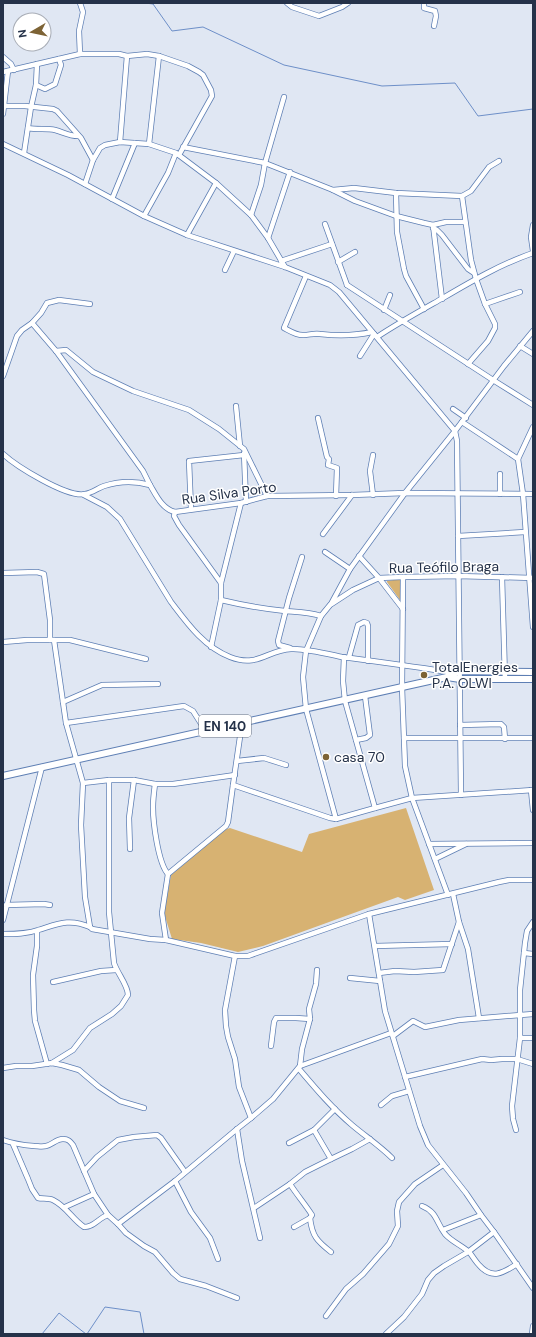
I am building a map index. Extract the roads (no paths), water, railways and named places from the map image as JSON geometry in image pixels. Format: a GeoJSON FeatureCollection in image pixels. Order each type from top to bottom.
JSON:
{"type":"FeatureCollection","features":[{"type":"Feature","properties":{"kind":"main road","name":"EN 140"},"geometry":{"type":"LineString","coordinates":[[3,776],[205,730],[345,701],[446,677],[457,672],[533,672]]}},
{"type":"Feature","properties":{"kind":"main road","name":"EN 140"},"geometry":{"type":"LineString","coordinates":[[446,677],[460,679],[533,679]]}},
{"type":"Feature","properties":{"kind":"street"},"geometry":{"type":"LineString","coordinates":[[80,3],[82,12],[79,31],[80,54]]}},
{"type":"Feature","properties":{"kind":"street"},"geometry":{"type":"LineString","coordinates":[[287,3],[292,7],[319,16],[348,3]]}},
{"type":"Feature","properties":{"kind":"street"},"geometry":{"type":"LineString","coordinates":[[424,3],[425,9],[435,11],[436,13],[434,26]]}},
{"type":"Feature","properties":{"kind":"street"},"geometry":{"type":"LineString","coordinates":[[3,114],[6,72],[80,54],[119,54],[127,56],[147,54],[159,56],[188,66],[199,72],[203,75],[212,96],[144,216]]}},
{"type":"Feature","properties":{"kind":"street"},"geometry":{"type":"LineString","coordinates":[[120,142],[127,56]]}},
{"type":"Feature","properties":{"kind":"street"},"geometry":{"type":"LineString","coordinates":[[149,144],[159,56]]}},
{"type":"Feature","properties":{"kind":"street"},"geometry":{"type":"LineString","coordinates":[[3,57],[11,64],[14,70]]}},
{"type":"Feature","properties":{"kind":"street"},"geometry":{"type":"LineString","coordinates":[[36,85],[45,89],[55,84],[61,65],[59,59]]}},
{"type":"Feature","properties":{"kind":"street"},"geometry":{"type":"LineString","coordinates":[[24,153],[36,85],[37,64]]}},
{"type":"Feature","properties":{"kind":"street"},"geometry":{"type":"LineString","coordinates":[[251,215],[261,185],[265,163],[284,97]]}},
{"type":"Feature","properties":{"kind":"street"},"geometry":{"type":"LineString","coordinates":[[4,106],[25,106],[53,109],[57,111],[81,138],[84,147],[93,160]]}},
{"type":"Feature","properties":{"kind":"street"},"geometry":{"type":"LineString","coordinates":[[28,128],[53,129],[66,134],[78,136]]}},
{"type":"Feature","properties":{"kind":"street"},"geometry":{"type":"LineString","coordinates":[[85,184],[93,160],[102,146],[107,144],[120,142],[149,144],[178,154],[216,183],[251,215],[268,238],[284,267]]}},
{"type":"Feature","properties":{"kind":"street"},"geometry":{"type":"LineString","coordinates":[[112,199],[135,143]]}},
{"type":"Feature","properties":{"kind":"street"},"geometry":{"type":"LineString","coordinates":[[3,144],[24,153],[144,216],[187,236],[284,267],[330,285],[339,292],[455,431],[457,441],[458,536],[457,672],[460,679],[461,795]]}},
{"type":"Feature","properties":{"kind":"street"},"geometry":{"type":"LineString","coordinates":[[183,147],[265,163],[333,190],[355,201],[396,216],[433,226],[465,222]]}},
{"type":"Feature","properties":{"kind":"street"},"geometry":{"type":"LineString","coordinates":[[333,190],[354,188],[396,193],[462,196],[471,191],[489,168],[499,161]]}},
{"type":"Feature","properties":{"kind":"street"},"geometry":{"type":"LineString","coordinates":[[268,238],[290,172]]}},
{"type":"Feature","properties":{"kind":"street"},"geometry":{"type":"LineString","coordinates":[[187,236],[216,183]]}},
{"type":"Feature","properties":{"kind":"street"},"geometry":{"type":"LineString","coordinates":[[396,193],[397,232],[404,270],[424,309]]}},
{"type":"Feature","properties":{"kind":"street"},"geometry":{"type":"LineString","coordinates":[[462,196],[474,274],[485,304],[495,324],[494,331],[488,341],[468,364]]}},
{"type":"Feature","properties":{"kind":"street"},"geometry":{"type":"LineString","coordinates":[[326,224],[347,285],[533,405]]}},
{"type":"Feature","properties":{"kind":"street"},"geometry":{"type":"LineString","coordinates":[[306,276],[284,328],[300,335],[318,334],[353,336],[374,334],[424,309],[512,260],[533,252],[531,237],[533,225]]}},
{"type":"Feature","properties":{"kind":"street"},"geometry":{"type":"LineString","coordinates":[[433,226],[442,235],[468,270],[474,274]]}},
{"type":"Feature","properties":{"kind":"street"},"geometry":{"type":"LineString","coordinates":[[433,226],[442,299]]}},
{"type":"Feature","properties":{"kind":"street"},"geometry":{"type":"LineString","coordinates":[[281,261],[332,244]]}},
{"type":"Feature","properties":{"kind":"street"},"geometry":{"type":"LineString","coordinates":[[225,270],[234,251]]}},
{"type":"Feature","properties":{"kind":"street"},"geometry":{"type":"LineString","coordinates":[[338,262],[355,252]]}},
{"type":"Feature","properties":{"kind":"street"},"geometry":{"type":"LineString","coordinates":[[339,292],[347,285]]}},
{"type":"Feature","properties":{"kind":"street"},"geometry":{"type":"LineString","coordinates":[[485,304],[520,292]]}},
{"type":"Feature","properties":{"kind":"street"},"geometry":{"type":"LineString","coordinates":[[384,310],[390,295]]}},
{"type":"Feature","properties":{"kind":"street"},"geometry":{"type":"LineString","coordinates":[[3,376],[17,336],[25,327],[32,323],[48,302],[60,300],[90,304]]}},
{"type":"Feature","properties":{"kind":"street","name":"Rua Silva Porto"},"geometry":{"type":"LineString","coordinates":[[32,323],[56,351],[143,471],[161,503],[175,512],[241,503],[267,496],[352,496],[405,493],[533,494]]}},
{"type":"Feature","properties":{"kind":"street"},"geometry":{"type":"LineString","coordinates":[[330,605],[350,569],[405,493],[466,418],[493,380],[533,330]]}},
{"type":"Feature","properties":{"kind":"street"},"geometry":{"type":"LineString","coordinates":[[360,356],[374,334]]}},
{"type":"Feature","properties":{"kind":"street"},"geometry":{"type":"LineString","coordinates":[[520,346],[533,354]]}},
{"type":"Feature","properties":{"kind":"street"},"geometry":{"type":"LineString","coordinates":[[56,351],[65,349],[87,367],[100,375],[134,391],[189,410],[219,429],[243,450],[267,496]]}},
{"type":"Feature","properties":{"kind":"street"},"geometry":{"type":"LineString","coordinates":[[236,406],[243,450],[246,502]]}},
{"type":"Feature","properties":{"kind":"street"},"geometry":{"type":"LineString","coordinates":[[453,409],[466,418]]}},
{"type":"Feature","properties":{"kind":"street"},"geometry":{"type":"LineString","coordinates":[[318,418],[327,457],[329,459],[328,465],[337,468],[336,496]]}},
{"type":"Feature","properties":{"kind":"street"},"geometry":{"type":"LineString","coordinates":[[462,422],[518,459]]}},
{"type":"Feature","properties":{"kind":"street"},"geometry":{"type":"LineString","coordinates":[[533,427],[518,459],[531,578],[533,627]]}},
{"type":"Feature","properties":{"kind":"street"},"geometry":{"type":"LineString","coordinates":[[191,509],[189,461],[243,450]]}},
{"type":"Feature","properties":{"kind":"street"},"geometry":{"type":"LineString","coordinates":[[3,454],[11,461],[49,483],[71,492],[84,495],[107,507],[120,519],[170,602],[211,647],[231,657],[244,661],[255,660],[292,648]]}},
{"type":"Feature","properties":{"kind":"street"},"geometry":{"type":"LineString","coordinates":[[372,455],[370,471],[373,494]]}},
{"type":"Feature","properties":{"kind":"street"},"geometry":{"type":"LineString","coordinates":[[500,474],[500,494]]}},
{"type":"Feature","properties":{"kind":"street"},"geometry":{"type":"LineString","coordinates":[[84,495],[112,484],[137,482],[150,485]]}},
{"type":"Feature","properties":{"kind":"street"},"geometry":{"type":"LineString","coordinates":[[323,534],[352,496]]}},
{"type":"Feature","properties":{"kind":"street"},"geometry":{"type":"LineString","coordinates":[[211,647],[221,600],[222,583],[241,503]]}},
{"type":"Feature","properties":{"kind":"street"},"geometry":{"type":"LineString","coordinates":[[175,512],[174,516],[179,525],[222,583]]}},
{"type":"Feature","properties":{"kind":"street"},"geometry":{"type":"LineString","coordinates":[[458,536],[525,532]]}},
{"type":"Feature","properties":{"kind":"street"},"geometry":{"type":"LineString","coordinates":[[325,552],[350,569]]}},
{"type":"Feature","properties":{"kind":"street"},"geometry":{"type":"LineString","coordinates":[[359,556],[380,578],[403,609]]}},
{"type":"Feature","properties":{"kind":"street"},"geometry":{"type":"LineString","coordinates":[[302,557],[289,598],[278,642],[281,646],[403,666],[457,672]]}},
{"type":"Feature","properties":{"kind":"street"},"geometry":{"type":"LineString","coordinates":[[3,573],[37,572],[44,574],[52,640],[66,723],[83,783],[81,825],[85,897],[90,927]]}},
{"type":"Feature","properties":{"kind":"street","name":"Rua Teófilo Braga"},"geometry":{"type":"LineString","coordinates":[[336,819],[306,709],[303,677],[306,651],[322,616],[330,605],[353,590],[380,578],[458,576],[531,578]]}},
{"type":"Feature","properties":{"kind":"street"},"geometry":{"type":"LineString","coordinates":[[403,577],[402,687],[405,766],[412,798],[450,894],[468,949],[479,1018]]}},
{"type":"Feature","properties":{"kind":"street"},"geometry":{"type":"LineString","coordinates":[[502,577],[505,679]]}},
{"type":"Feature","properties":{"kind":"street"},"geometry":{"type":"LineString","coordinates":[[221,600],[238,604],[310,613],[322,616]]}},
{"type":"Feature","properties":{"kind":"street"},"geometry":{"type":"LineString","coordinates":[[368,660],[368,624],[364,622],[358,625],[346,657],[343,681],[345,701],[375,808]]}},
{"type":"Feature","properties":{"kind":"street"},"geometry":{"type":"LineString","coordinates":[[3,641],[75,641],[146,659]]}},
{"type":"Feature","properties":{"kind":"street"},"geometry":{"type":"LineString","coordinates":[[63,702],[102,685],[158,684]]}},
{"type":"Feature","properties":{"kind":"street"},"geometry":{"type":"LineString","coordinates":[[356,740],[366,738],[370,735],[365,696]]}},
{"type":"Feature","properties":{"kind":"street"},"geometry":{"type":"LineString","coordinates":[[66,723],[184,706],[194,711],[205,730]]}},
{"type":"Feature","properties":{"kind":"street"},"geometry":{"type":"LineString","coordinates":[[166,940],[162,913],[168,874],[226,826],[228,822],[242,722]]}},
{"type":"Feature","properties":{"kind":"street"},"geometry":{"type":"LineString","coordinates":[[460,725],[501,724],[504,727],[505,739]]}},
{"type":"Feature","properties":{"kind":"street"},"geometry":{"type":"LineString","coordinates":[[404,738],[533,738]]}},
{"type":"Feature","properties":{"kind":"street"},"geometry":{"type":"LineString","coordinates":[[237,761],[264,758],[286,765]]}},
{"type":"Feature","properties":{"kind":"street"},"geometry":{"type":"LineString","coordinates":[[3,920],[42,768]]}},
{"type":"Feature","properties":{"kind":"street"},"geometry":{"type":"LineString","coordinates":[[83,783],[109,780],[134,780],[155,784],[173,784],[235,775]]}},
{"type":"Feature","properties":{"kind":"street"},"geometry":{"type":"LineString","coordinates":[[50,1064],[73,1050],[90,1028],[112,1014],[121,1006],[128,995],[128,992],[116,970],[111,932],[109,894],[109,780]]}},
{"type":"Feature","properties":{"kind":"street"},"geometry":{"type":"LineString","coordinates":[[130,849],[129,818],[134,780]]}},
{"type":"Feature","properties":{"kind":"street"},"geometry":{"type":"LineString","coordinates":[[155,784],[153,802],[154,819],[162,865],[168,874]]}},
{"type":"Feature","properties":{"kind":"street"},"geometry":{"type":"LineString","coordinates":[[233,785],[336,819],[412,798],[532,790],[533,810]]}},
{"type":"Feature","properties":{"kind":"street"},"geometry":{"type":"LineString","coordinates":[[435,859],[467,843]]}},
{"type":"Feature","properties":{"kind":"street"},"geometry":{"type":"LineString","coordinates":[[429,844],[533,843]]}},
{"type":"Feature","properties":{"kind":"street"},"geometry":{"type":"LineString","coordinates":[[3,934],[23,933],[58,923],[70,922],[80,923],[92,929],[150,939],[166,940],[235,956],[248,956],[369,914],[498,882],[509,880],[533,880]]}},
{"type":"Feature","properties":{"kind":"street"},"geometry":{"type":"LineString","coordinates":[[6,905],[50,905]]}},
{"type":"Feature","properties":{"kind":"street"},"geometry":{"type":"LineString","coordinates":[[369,914],[385,1011],[420,1126],[428,1145],[466,1193],[533,1288]]}},
{"type":"Feature","properties":{"kind":"street"},"geometry":{"type":"LineString","coordinates":[[379,973],[395,971],[414,972],[442,970],[459,922]]}},
{"type":"Feature","properties":{"kind":"street"},"geometry":{"type":"LineString","coordinates":[[516,1130],[512,1106],[520,1038],[520,990],[527,931],[533,922]]}},
{"type":"Feature","properties":{"kind":"street"},"geometry":{"type":"LineString","coordinates":[[37,930],[37,946],[33,975],[35,1021],[50,1064]]}},
{"type":"Feature","properties":{"kind":"street"},"geometry":{"type":"LineString","coordinates":[[374,946],[452,944]]}},
{"type":"Feature","properties":{"kind":"street"},"geometry":{"type":"LineString","coordinates":[[524,953],[533,954]]}},
{"type":"Feature","properties":{"kind":"street"},"geometry":{"type":"LineString","coordinates":[[235,956],[225,1010],[226,1026],[235,1059],[239,1087],[251,1118]]}},
{"type":"Feature","properties":{"kind":"street"},"geometry":{"type":"LineString","coordinates":[[53,982],[101,971],[116,970]]}},
{"type":"Feature","properties":{"kind":"street"},"geometry":{"type":"LineString","coordinates":[[317,970],[316,984],[309,1009],[310,1019],[302,1049],[300,1067],[320,1095],[392,1158]]}},
{"type":"Feature","properties":{"kind":"street"},"geometry":{"type":"LineString","coordinates":[[350,978],[380,981]]}},
{"type":"Feature","properties":{"kind":"street"},"geometry":{"type":"LineString","coordinates":[[118,1224],[175,1181],[251,1118],[273,1099],[300,1067],[392,1035],[413,1021],[425,1027],[459,1020],[533,1014]]}},
{"type":"Feature","properties":{"kind":"street"},"geometry":{"type":"LineString","coordinates":[[272,1046],[274,1022],[276,1018],[310,1019]]}},
{"type":"Feature","properties":{"kind":"street"},"geometry":{"type":"LineString","coordinates":[[520,1038],[533,1038]]}},
{"type":"Feature","properties":{"kind":"street"},"geometry":{"type":"LineString","coordinates":[[405,1077],[482,1059],[517,1059],[533,1064]]}},
{"type":"Feature","properties":{"kind":"street"},"geometry":{"type":"LineString","coordinates":[[3,1068],[50,1064],[79,1070],[99,1087],[120,1101],[144,1108]]}},
{"type":"Feature","properties":{"kind":"street"},"geometry":{"type":"LineString","coordinates":[[381,1105],[392,1096],[410,1091]]}},
{"type":"Feature","properties":{"kind":"street"},"geometry":{"type":"LineString","coordinates":[[290,1143],[314,1130],[335,1109]]}},
{"type":"Feature","properties":{"kind":"street"},"geometry":{"type":"LineString","coordinates":[[237,1129],[242,1161],[260,1238]]}},
{"type":"Feature","properties":{"kind":"street"},"geometry":{"type":"LineString","coordinates":[[314,1130],[331,1158]]}},
{"type":"Feature","properties":{"kind":"street"},"geometry":{"type":"LineString","coordinates":[[84,1171],[97,1157],[118,1140],[134,1137],[157,1136],[161,1138],[185,1172]]}},
{"type":"Feature","properties":{"kind":"street"},"geometry":{"type":"LineString","coordinates":[[254,1208],[305,1172],[370,1139]]}},
{"type":"Feature","properties":{"kind":"street"},"geometry":{"type":"LineString","coordinates":[[3,1140],[14,1144],[45,1147],[57,1140],[69,1140],[73,1145],[94,1194],[108,1215],[126,1233],[155,1252],[180,1279],[206,1286],[237,1298]]}},
{"type":"Feature","properties":{"kind":"street"},"geometry":{"type":"LineString","coordinates":[[14,1144],[35,1196],[38,1198],[52,1200],[65,1207],[84,1227],[94,1225],[101,1218],[108,1215]]}},
{"type":"Feature","properties":{"kind":"street"},"geometry":{"type":"LineString","coordinates":[[326,1316],[346,1289],[363,1274],[390,1244],[398,1226],[397,1211],[399,1202],[416,1184],[443,1165]]}},
{"type":"Feature","properties":{"kind":"street"},"geometry":{"type":"LineString","coordinates":[[175,1181],[191,1212],[210,1238],[218,1259]]}},
{"type":"Feature","properties":{"kind":"street"},"geometry":{"type":"LineString","coordinates":[[290,1184],[312,1215],[310,1218],[311,1226],[315,1238],[331,1252]]}},
{"type":"Feature","properties":{"kind":"street"},"geometry":{"type":"LineString","coordinates":[[65,1207],[94,1194]]}},
{"type":"Feature","properties":{"kind":"street"},"geometry":{"type":"LineString","coordinates":[[422,1206],[433,1213],[448,1236],[468,1252],[480,1266],[493,1275],[508,1270],[517,1264]]}},
{"type":"Feature","properties":{"kind":"street"},"geometry":{"type":"LineString","coordinates":[[443,1230],[481,1215]]}},
{"type":"Feature","properties":{"kind":"street"},"geometry":{"type":"LineString","coordinates":[[294,1227],[310,1218]]}},
{"type":"Feature","properties":{"kind":"street"},"geometry":{"type":"LineString","coordinates":[[386,1334],[404,1317],[422,1294],[428,1280],[434,1273],[468,1252],[494,1232]]}},
{"type":"Feature","properties":{"kind":"street"},"geometry":{"type":"LineString","coordinates":[[532,1334],[533,1326]]}},
{"type":"Feature","properties":{"kind":"waterway"},"geometry":{"type":"LineString","coordinates":[[145,3],[153,4],[172,31],[203,27],[284,65],[382,86],[455,83],[478,116],[533,109]]}},
{"type":"Feature","properties":{"kind":"waterway"},"geometry":{"type":"LineString","coordinates":[[87,1334],[105,1307],[140,1312],[144,1334]]}},
{"type":"Feature","properties":{"kind":"waterway"},"geometry":{"type":"LineString","coordinates":[[42,1334],[59,1313],[86,1334]]}},
{"type":"Feature","properties":{"kind":"place","name":"TotalEnergies P.A. OLWI"},"geometry":{"type":"Point","coordinates":[424,675]}},
{"type":"Feature","properties":{"kind":"place","name":"casa 70"},"geometry":{"type":"Point","coordinates":[326,757]}}]}
